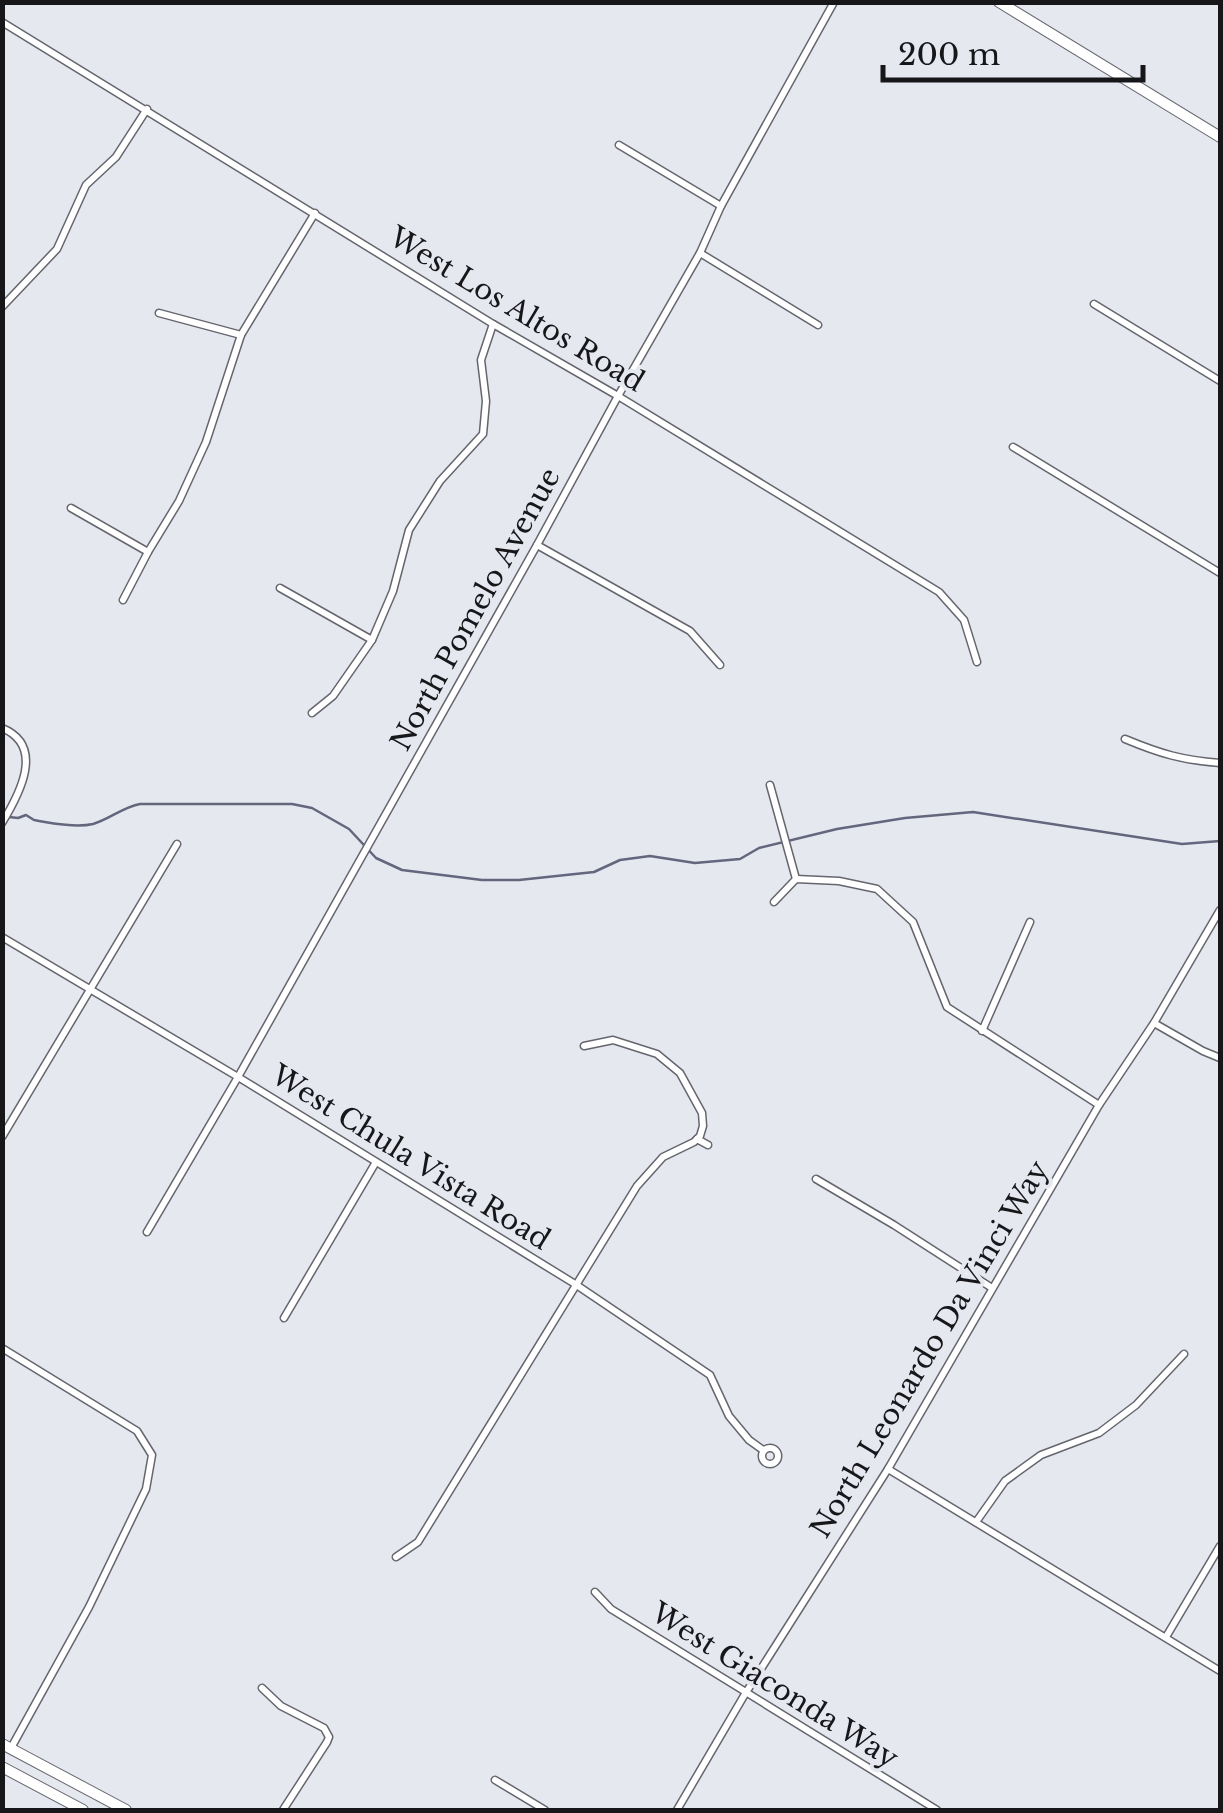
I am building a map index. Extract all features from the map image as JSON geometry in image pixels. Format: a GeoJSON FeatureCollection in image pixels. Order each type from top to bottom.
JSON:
{"type":"FeatureCollection","features":[{"type":"Feature","properties":{"kind":"main road"},"geometry":{"type":"LineString","coordinates":[[1005,4],[1220,136]]}},
{"type":"Feature","properties":{"kind":"main road"},"geometry":{"type":"LineString","coordinates":[[7,1746],[126,1810]]}},
{"type":"Feature","properties":{"kind":"main road"},"geometry":{"type":"LineString","coordinates":[[2,1767],[83,1810]]}},
{"type":"Feature","properties":{"kind":"street","name":"North Pomelo Avenue"},"geometry":{"type":"LineString","coordinates":[[147,1232],[238,1078],[700,254],[721,206],[834,2]]}},
{"type":"Feature","properties":{"kind":"street","name":"West Los Altos Road"},"geometry":{"type":"LineString","coordinates":[[2,22],[939,592],[964,620],[977,662]]}},
{"type":"Feature","properties":{"kind":"street"},"geometry":{"type":"LineString","coordinates":[[2,307],[57,249],[86,185],[116,157],[147,109]]}},
{"type":"Feature","properties":{"kind":"street"},"geometry":{"type":"LineString","coordinates":[[620,145],[721,206]]}},
{"type":"Feature","properties":{"kind":"street"},"geometry":{"type":"LineString","coordinates":[[122,600],[179,500],[206,442],[242,335],[315,213]]}},
{"type":"Feature","properties":{"kind":"street"},"geometry":{"type":"LineString","coordinates":[[700,254],[818,325]]}},
{"type":"Feature","properties":{"kind":"street"},"geometry":{"type":"LineString","coordinates":[[1094,304],[1220,381]]}},
{"type":"Feature","properties":{"kind":"street"},"geometry":{"type":"LineString","coordinates":[[159,313],[242,335]]}},
{"type":"Feature","properties":{"kind":"street"},"geometry":{"type":"LineString","coordinates":[[312,712],[333,696],[372,640],[393,591],[409,530],[440,481],[483,434],[486,401],[481,360],[493,324]]}},
{"type":"Feature","properties":{"kind":"street"},"geometry":{"type":"LineString","coordinates":[[1013,447],[1220,574]]}},
{"type":"Feature","properties":{"kind":"street"},"geometry":{"type":"LineString","coordinates":[[71,508],[148,552]]}},
{"type":"Feature","properties":{"kind":"street"},"geometry":{"type":"LineString","coordinates":[[537,544],[690,631],[720,665]]}},
{"type":"Feature","properties":{"kind":"street"},"geometry":{"type":"LineString","coordinates":[[280,588],[372,640]]}},
{"type":"Feature","properties":{"kind":"street"},"geometry":{"type":"LineString","coordinates":[[2,728],[10,730],[23,744],[27,774],[2,823]]}},
{"type":"Feature","properties":{"kind":"street"},"geometry":{"type":"LineString","coordinates":[[1125,739],[1184,760],[1220,763]]}},
{"type":"Feature","properties":{"kind":"street"},"geometry":{"type":"LineString","coordinates":[[770,785],[796,879]]}},
{"type":"Feature","properties":{"kind":"street"},"geometry":{"type":"LineString","coordinates":[[2,1136],[177,844]]}},
{"type":"Feature","properties":{"kind":"street"},"geometry":{"type":"LineString","coordinates":[[774,902],[796,879]]}},
{"type":"Feature","properties":{"kind":"street"},"geometry":{"type":"LineString","coordinates":[[796,879],[876,889],[914,922],[947,1007],[1098,1105]]}},
{"type":"Feature","properties":{"kind":"street","name":"North Leonardo Da Vinci Way"},"geometry":{"type":"LineString","coordinates":[[677,1810],[745,1694],[888,1469],[1098,1105],[1154,1022],[1220,910]]}},
{"type":"Feature","properties":{"kind":"street"},"geometry":{"type":"LineString","coordinates":[[982,1031],[1030,922]]}},
{"type":"Feature","properties":{"kind":"street","name":"West Chula Vista Road"},"geometry":{"type":"LineString","coordinates":[[2,937],[575,1284],[710,1375],[729,1416],[763,1450]]}},
{"type":"Feature","properties":{"kind":"street"},"geometry":{"type":"LineString","coordinates":[[1154,1022],[1220,1058]]}},
{"type":"Feature","properties":{"kind":"street"},"geometry":{"type":"LineString","coordinates":[[396,1557],[418,1542],[637,1186],[662,1157],[698,1138],[704,1126],[697,1101],[680,1073],[657,1054],[613,1040],[584,1046]]}},
{"type":"Feature","properties":{"kind":"street"},"geometry":{"type":"LineString","coordinates":[[698,1138],[708,1145]]}},
{"type":"Feature","properties":{"kind":"street"},"geometry":{"type":"LineString","coordinates":[[284,1318],[376,1162]]}},
{"type":"Feature","properties":{"kind":"street"},"geometry":{"type":"LineString","coordinates":[[816,1179],[992,1288]]}},
{"type":"Feature","properties":{"kind":"street"},"geometry":{"type":"LineString","coordinates":[[2,1348],[137,1431],[152,1455],[146,1489],[89,1606],[7,1746]]}},
{"type":"Feature","properties":{"kind":"street"},"geometry":{"type":"LineString","coordinates":[[976,1522],[1005,1481],[1041,1456],[1099,1433],[1136,1406],[1184,1354]]}},
{"type":"Feature","properties":{"kind":"street"},"geometry":{"type":"LineString","coordinates":[[888,1469],[1220,1671]]}},
{"type":"Feature","properties":{"kind":"street"},"geometry":{"type":"LineString","coordinates":[[1166,1637],[1220,1546]]}},
{"type":"Feature","properties":{"kind":"street","name":"West Giaconda Way"},"geometry":{"type":"LineString","coordinates":[[595,1592],[611,1610],[936,1810]]}},
{"type":"Feature","properties":{"kind":"street"},"geometry":{"type":"LineString","coordinates":[[262,1688],[282,1706],[324,1728],[329,1737],[283,1810]]}},
{"type":"Feature","properties":{"kind":"street"},"geometry":{"type":"LineString","coordinates":[[496,1780],[544,1810]]}},
{"type":"Feature","properties":{"kind":"waterway"},"geometry":{"type":"LineString","coordinates":[[9,817],[26,815],[34,820],[79,825],[99,822],[140,804],[292,804],[312,808],[349,829],[376,858],[402,870],[482,880],[594,872],[620,860],[650,856],[695,863],[740,859],[759,848],[837,829],[973,812],[1182,844],[1220,841]]}}]}
